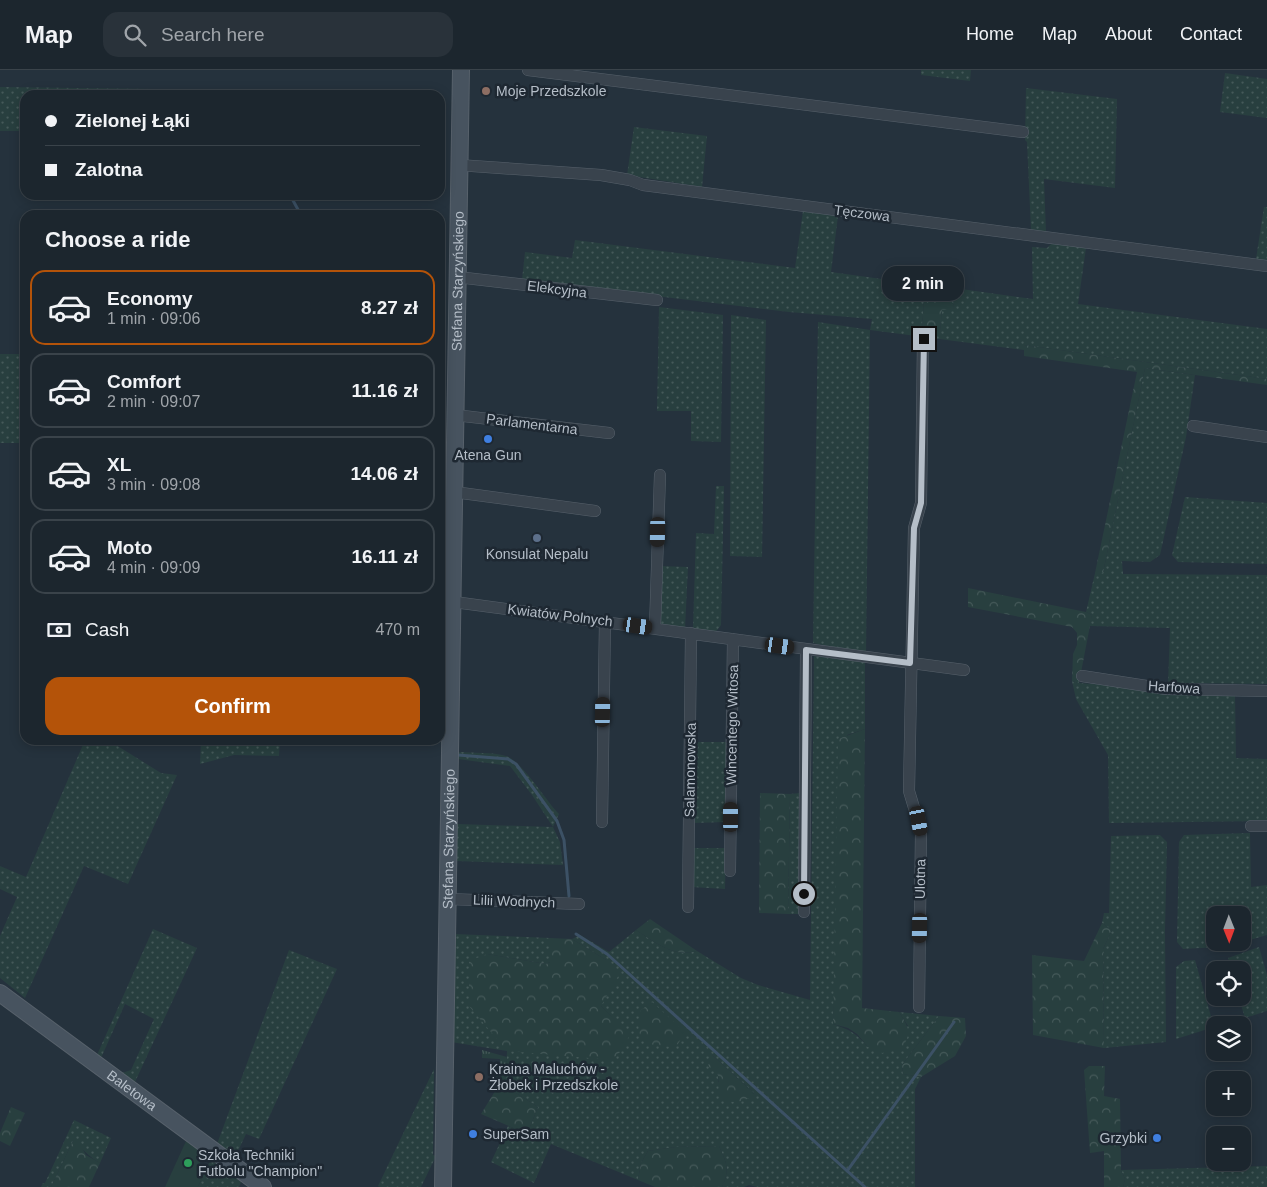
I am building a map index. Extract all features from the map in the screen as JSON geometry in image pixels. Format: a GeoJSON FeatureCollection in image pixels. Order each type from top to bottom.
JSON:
{"type":"FeatureCollection","features":[{"type":"Feature","properties":{"kind":"street","name":"Stefana Starzyńskiego"},"geometry":{"type":"LineString","coordinates":[[443,1187],[448,899],[446,691],[454,602],[458,165],[461,70]]}},
{"type":"Feature","properties":{"kind":"street"},"geometry":{"type":"LineString","coordinates":[[528,70],[1023,132]]}},
{"type":"Feature","properties":{"kind":"street","name":"Tęczowa"},"geometry":{"type":"LineString","coordinates":[[458,165],[601,175],[630,180],[643,185],[1267,266]]}},
{"type":"Feature","properties":{"kind":"street","name":"Elekcyjna"},"geometry":{"type":"LineString","coordinates":[[458,277],[657,300]]}},
{"type":"Feature","properties":{"kind":"street","name":"Ulotna"},"geometry":{"type":"LineString","coordinates":[[919,1007],[921,831],[909,791],[914,528],[921,503],[924,339]]}},
{"type":"Feature","properties":{"kind":"street","name":"Parlamentarna"},"geometry":{"type":"LineString","coordinates":[[455,415],[609,433]]}},
{"type":"Feature","properties":{"kind":"street"},"geometry":{"type":"LineString","coordinates":[[1194,426],[1267,437]]}},
{"type":"Feature","properties":{"kind":"street"},"geometry":{"type":"LineString","coordinates":[[655,628],[660,475]]}},
{"type":"Feature","properties":{"kind":"street"},"geometry":{"type":"LineString","coordinates":[[454,492],[595,511]]}},
{"type":"Feature","properties":{"kind":"street","name":"Kwiatów Polnych"},"geometry":{"type":"LineString","coordinates":[[454,602],[964,670]]}},
{"type":"Feature","properties":{"kind":"street"},"geometry":{"type":"LineString","coordinates":[[602,822],[605,621]]}},
{"type":"Feature","properties":{"kind":"street","name":"Salamonowska"},"geometry":{"type":"LineString","coordinates":[[688,907],[691,633]]}},
{"type":"Feature","properties":{"kind":"street","name":"Wincentego Witosa"},"geometry":{"type":"LineString","coordinates":[[730,871],[733,639]]}},
{"type":"Feature","properties":{"kind":"street"},"geometry":{"type":"LineString","coordinates":[[804,912],[806,650]]}},
{"type":"Feature","properties":{"kind":"street","name":"Harfowa"},"geometry":{"type":"LineString","coordinates":[[1082,676],[1166,689],[1267,691]]}},
{"type":"Feature","properties":{"kind":"street"},"geometry":{"type":"LineString","coordinates":[[1251,826],[1267,826]]}},
{"type":"Feature","properties":{"kind":"street","name":"Lilii Wodnych"},"geometry":{"type":"LineString","coordinates":[[448,899],[579,904]]}},
{"type":"Feature","properties":{"kind":"street","name":"Baletowa"},"geometry":{"type":"LineString","coordinates":[[0,993],[262,1187]]}},
{"type":"Feature","properties":{"kind":"green space"},"geometry":{"type":"Polygon","coordinates":[[[921,70],[971,70],[970,81],[921,75],[921,70]]]}},
{"type":"Feature","properties":{"kind":"green space"},"geometry":{"type":"Polygon","coordinates":[[[1225,73],[1267,79],[1267,118],[1220,112],[1225,73]]]}},
{"type":"Feature","properties":{"kind":"green space"},"geometry":{"type":"Polygon","coordinates":[[[0,87],[229,90],[20,90],[20,131],[0,131],[0,87]]]}},
{"type":"Feature","properties":{"kind":"green space"},"geometry":{"type":"Polygon","coordinates":[[[1026,88],[1117,99],[1115,188],[1044,179],[1046,232],[1031,230],[1027,142],[1025,140],[1026,88]]]}},
{"type":"Feature","properties":{"kind":"green space"},"geometry":{"type":"Polygon","coordinates":[[[634,127],[707,136],[702,187],[627,175],[634,127]]]}},
{"type":"Feature","properties":{"kind":"green space"},"geometry":{"type":"Polygon","coordinates":[[[1264,207],[1267,207],[1267,260],[1256,259],[1264,207]]]}},
{"type":"Feature","properties":{"kind":"green space"},"geometry":{"type":"Polygon","coordinates":[[[803,211],[838,216],[831,272],[925,285],[922,329],[940,331],[942,309],[953,310],[954,288],[1033,299],[1032,247],[1047,248],[1052,243],[1086,248],[1078,304],[1267,329],[1267,379],[1024,345],[1024,350],[870,330],[872,319],[789,312],[522,280],[525,252],[572,258],[575,240],[795,268],[803,211]]]}},
{"type":"Feature","properties":{"kind":"green space"},"geometry":{"type":"Polygon","coordinates":[[[925,285],[954,288],[953,310],[942,310],[940,331],[922,329],[925,285]]]}},
{"type":"Feature","properties":{"kind":"green space"},"geometry":{"type":"Polygon","coordinates":[[[659,307],[723,315],[721,442],[691,441],[691,411],[657,411],[659,307]]]}},
{"type":"Feature","properties":{"kind":"green space"},"geometry":{"type":"Polygon","coordinates":[[[731,315],[766,320],[762,557],[730,556],[731,315]]]}},
{"type":"Feature","properties":{"kind":"green space"},"geometry":{"type":"Polygon","coordinates":[[[818,322],[870,330],[866,654],[813,643],[818,322]]]}},
{"type":"Feature","properties":{"kind":"green space"},"geometry":{"type":"Polygon","coordinates":[[[1024,345],[1267,379],[1267,385],[1145,368],[1103,573],[1095,573],[1137,372],[1024,356],[1024,345]]]}},
{"type":"Feature","properties":{"kind":"green space"},"geometry":{"type":"Polygon","coordinates":[[[0,354],[20,354],[20,443],[0,443],[0,354]]]}},
{"type":"Feature","properties":{"kind":"green space"},"geometry":{"type":"Polygon","coordinates":[[[1145,368],[1195,375],[1186,437],[1160,555],[1150,562],[1122,561],[1123,574],[1267,575],[1267,684],[1184,683],[1168,685],[1170,628],[1089,626],[1092,615],[1086,612],[1095,573],[1103,573],[1145,368]]]}},
{"type":"Feature","properties":{"kind":"green space"},"geometry":{"type":"Polygon","coordinates":[[[716,486],[724,486],[721,625],[715,633],[693,628],[696,533],[714,534],[716,486]]]}},
{"type":"Feature","properties":{"kind":"green space"},"geometry":{"type":"Polygon","coordinates":[[[1185,497],[1267,503],[1267,564],[1178,562],[1172,555],[1185,497]]]}},
{"type":"Feature","properties":{"kind":"green space"},"geometry":{"type":"Polygon","coordinates":[[[661,566],[688,567],[685,629],[658,625],[661,566]]]}},
{"type":"Feature","properties":{"kind":"green space"},"geometry":{"type":"Polygon","coordinates":[[[968,588],[1086,612],[1092,615],[1079,683],[1072,681],[1073,654],[1077,645],[1077,633],[1072,627],[968,607],[968,588]]]}},
{"type":"Feature","properties":{"kind":"green space"},"geometry":{"type":"Polygon","coordinates":[[[814,656],[865,662],[865,729],[847,735],[833,1024],[852,1033],[868,1047],[908,1026],[899,1012],[939,1016],[902,1065],[903,1074],[921,1077],[915,1089],[915,1187],[757,1187],[749,1185],[744,1187],[722,1187],[727,1171],[719,1146],[676,1147],[648,1151],[641,1163],[638,1180],[551,1144],[534,1183],[491,1162],[508,1126],[527,1134],[538,1107],[500,1083],[506,1074],[507,1051],[451,1042],[454,934],[550,938],[550,962],[546,964],[487,954],[629,1035],[601,1006],[606,960],[572,939],[580,935],[609,952],[636,930],[665,948],[689,953],[697,951],[741,978],[758,985],[810,1000],[814,656]],[[712,1055],[718,1075],[718,1082],[754,1093],[712,1055]]]}},
{"type":"Feature","properties":{"kind":"green space"},"geometry":{"type":"Polygon","coordinates":[[[1072,681],[1235,695],[1236,758],[1267,759],[1267,821],[1109,823],[1108,755],[1076,699],[1072,681]]]}},
{"type":"Feature","properties":{"kind":"green space"},"geometry":{"type":"Polygon","coordinates":[[[865,729],[862,1008],[899,1012],[908,1030],[902,1049],[882,1053],[868,1047],[857,1034],[848,1028],[833,1024],[838,739],[865,729]]]}},
{"type":"Feature","properties":{"kind":"green space"},"geometry":{"type":"Polygon","coordinates":[[[695,742],[728,742],[726,822],[693,823],[695,742]]]}},
{"type":"Feature","properties":{"kind":"green space"},"geometry":{"type":"Polygon","coordinates":[[[83,745],[116,745],[161,773],[177,775],[128,884],[84,866],[25,998],[0,978],[0,936],[17,897],[0,889],[0,866],[26,877],[83,745]]]}},
{"type":"Feature","properties":{"kind":"green space"},"geometry":{"type":"Polygon","coordinates":[[[201,745],[280,745],[279,756],[234,755],[200,764],[201,745]]]}},
{"type":"Feature","properties":{"kind":"green space"},"geometry":{"type":"Polygon","coordinates":[[[459,752],[495,754],[512,759],[526,773],[559,814],[553,827],[510,766],[458,759],[459,752]]]}},
{"type":"Feature","properties":{"kind":"green space"},"geometry":{"type":"Polygon","coordinates":[[[760,793],[790,794],[788,914],[759,913],[760,793]]]}},
{"type":"Feature","properties":{"kind":"green space"},"geometry":{"type":"Polygon","coordinates":[[[800,793],[799,914],[788,914],[790,794],[800,793]]]}},
{"type":"Feature","properties":{"kind":"green space"},"geometry":{"type":"Polygon","coordinates":[[[457,824],[553,827],[560,842],[563,865],[456,861],[457,824]]]}},
{"type":"Feature","properties":{"kind":"green space"},"geometry":{"type":"Polygon","coordinates":[[[1250,833],[1251,887],[1267,885],[1267,935],[1251,940],[1251,906],[1206,906],[1206,948],[1183,949],[1177,942],[1179,842],[1184,835],[1250,833]]]}},
{"type":"Feature","properties":{"kind":"green space"},"geometry":{"type":"Polygon","coordinates":[[[1160,835],[1167,842],[1165,931],[1166,1042],[1104,1048],[1103,949],[1112,930],[1102,923],[1104,913],[1109,913],[1111,836],[1160,835]]]}},
{"type":"Feature","properties":{"kind":"green space"},"geometry":{"type":"Polygon","coordinates":[[[693,848],[726,848],[725,889],[692,887],[693,848]]]}},
{"type":"Feature","properties":{"kind":"green space"},"geometry":{"type":"Polygon","coordinates":[[[650,919],[697,951],[689,953],[673,951],[636,930],[650,919]]]}},
{"type":"Feature","properties":{"kind":"green space"},"geometry":{"type":"Polygon","coordinates":[[[1102,923],[1112,930],[1103,949],[1104,1048],[1033,1035],[1032,955],[1084,961],[1102,923]]]}},
{"type":"Feature","properties":{"kind":"green space"},"geometry":{"type":"Polygon","coordinates":[[[153,929],[197,948],[135,1082],[122,1073],[131,1070],[154,1019],[125,1004],[101,1058],[97,1055],[153,929]]]}},
{"type":"Feature","properties":{"kind":"green space"},"geometry":{"type":"Polygon","coordinates":[[[550,938],[572,939],[606,960],[620,973],[601,1006],[630,1035],[620,1052],[612,1060],[507,1051],[469,1006],[469,961],[487,954],[546,964],[550,962],[550,938]]]}},
{"type":"Feature","properties":{"kind":"green space"},"geometry":{"type":"Polygon","coordinates":[[[1259,947],[1267,975],[1267,1011],[1251,1016],[1244,1016],[1241,1006],[1251,1006],[1251,961],[1229,961],[1228,958],[1259,947]]]}},
{"type":"Feature","properties":{"kind":"green space"},"geometry":{"type":"Polygon","coordinates":[[[289,950],[337,969],[259,1139],[246,1134],[238,1151],[231,1155],[217,1144],[289,950]]]}},
{"type":"Feature","properties":{"kind":"green space"},"geometry":{"type":"Polygon","coordinates":[[[1195,960],[1206,999],[1206,1006],[1208,1006],[1211,1016],[1206,1016],[1206,1030],[1176,1039],[1176,967],[1184,961],[1195,960]]]}},
{"type":"Feature","properties":{"kind":"green space"},"geometry":{"type":"Polygon","coordinates":[[[652,1002],[685,1032],[678,1044],[672,1047],[648,1044],[640,1037],[638,1023],[641,1010],[652,1002]]]}},
{"type":"Feature","properties":{"kind":"green space"},"geometry":{"type":"Polygon","coordinates":[[[939,1016],[965,1018],[966,1036],[955,1056],[921,1077],[903,1074],[902,1065],[939,1016]]]}},
{"type":"Feature","properties":{"kind":"green space"},"geometry":{"type":"Polygon","coordinates":[[[482,1050],[507,1057],[506,1074],[500,1083],[490,1083],[490,1074],[500,1074],[500,1059],[482,1058],[482,1050]]]}},
{"type":"Feature","properties":{"kind":"green space"},"geometry":{"type":"Polygon","coordinates":[[[712,1055],[754,1093],[749,1098],[743,1101],[732,1102],[726,1100],[719,1093],[718,1075],[708,1066],[712,1055]]]}},
{"type":"Feature","properties":{"kind":"green space"},"geometry":{"type":"Polygon","coordinates":[[[1089,1066],[1105,1066],[1104,1096],[1120,1099],[1121,1170],[1125,1179],[1123,1187],[1104,1187],[1104,1151],[1090,1153],[1084,1070],[1089,1066]]]}},
{"type":"Feature","properties":{"kind":"green space"},"geometry":{"type":"Polygon","coordinates":[[[434,1069],[433,1155],[436,1156],[421,1187],[380,1187],[378,1186],[434,1069]]]}},
{"type":"Feature","properties":{"kind":"green space"},"geometry":{"type":"Polygon","coordinates":[[[500,1083],[538,1107],[527,1134],[481,1114],[500,1083]]]}},
{"type":"Feature","properties":{"kind":"green space"},"geometry":{"type":"Polygon","coordinates":[[[11,1107],[25,1113],[10,1146],[0,1141],[0,1133],[11,1107]]]}},
{"type":"Feature","properties":{"kind":"green space"},"geometry":{"type":"Polygon","coordinates":[[[74,1120],[111,1138],[100,1163],[89,1156],[73,1141],[51,1187],[41,1187],[45,1183],[74,1120]]]}},
{"type":"Feature","properties":{"kind":"green space"},"geometry":{"type":"Polygon","coordinates":[[[73,1141],[79,1143],[86,1155],[100,1163],[89,1187],[51,1187],[73,1141]]]}},
{"type":"Feature","properties":{"kind":"green space","name":"Szkoła Techniki Futbolu \"Champion\""},"geometry":{"type":"Polygon","coordinates":[[[186,1141],[201,1152],[199,1169],[205,1172],[198,1187],[165,1187],[186,1141]]]}},
{"type":"Feature","properties":{"kind":"green space"},"geometry":{"type":"Polygon","coordinates":[[[719,1146],[727,1171],[722,1187],[655,1187],[638,1180],[641,1163],[648,1151],[676,1147],[719,1146]]]}},
{"type":"Feature","properties":{"kind":"green space"},"geometry":{"type":"Polygon","coordinates":[[[212,1157],[242,1180],[239,1187],[198,1187],[212,1157]]]}},
{"type":"Feature","properties":{"kind":"green space"},"geometry":{"type":"Polygon","coordinates":[[[1251,1166],[1267,1166],[1267,1187],[1123,1187],[1125,1179],[1121,1170],[1206,1168],[1206,1171],[1251,1171],[1251,1166]]]}},
{"type":"Feature","properties":{"kind":"waterway"},"geometry":{"type":"LineString","coordinates":[[293,200],[298,210]]}},
{"type":"Feature","properties":{"kind":"waterway"},"geometry":{"type":"LineString","coordinates":[[458,755],[508,759],[516,764],[557,821],[564,840],[569,896]]}},
{"type":"Feature","properties":{"kind":"waterway"},"geometry":{"type":"LineString","coordinates":[[576,934],[607,954],[865,1187]]}},
{"type":"Feature","properties":{"kind":"waterway"},"geometry":{"type":"LineString","coordinates":[[847,1171],[954,1022]]}},
{"type":"Feature","properties":{"kind":"place","name":"Moje Przedszkole"},"geometry":{"type":"Point","coordinates":[486,91]}},
{"type":"Feature","properties":{"kind":"place","name":"Atena Gun"},"geometry":{"type":"Point","coordinates":[488,439]}},
{"type":"Feature","properties":{"kind":"place","name":"Konsulat Nepalu"},"geometry":{"type":"Point","coordinates":[537,538]}},
{"type":"Feature","properties":{"kind":"place","name":"Kraina Maluchów - Żłobek i Przedszkole"},"geometry":{"type":"Point","coordinates":[479,1077]}},
{"type":"Feature","properties":{"kind":"place","name":"SuperSam"},"geometry":{"type":"Point","coordinates":[473,1134]}},
{"type":"Feature","properties":{"kind":"place","name":"Grzybki"},"geometry":{"type":"Point","coordinates":[1157,1138]}},
{"type":"Feature","properties":{"kind":"place","name":"Szkoła Techniki Futbolu \"Champion\""},"geometry":{"type":"Point","coordinates":[188,1163]}},
{"type":"Feature","properties":{"kind":"route"},"geometry":{"type":"LineString","coordinates":[[804,894],[806,650],[910,663],[914,528],[921,503],[924,339]]}}]}
